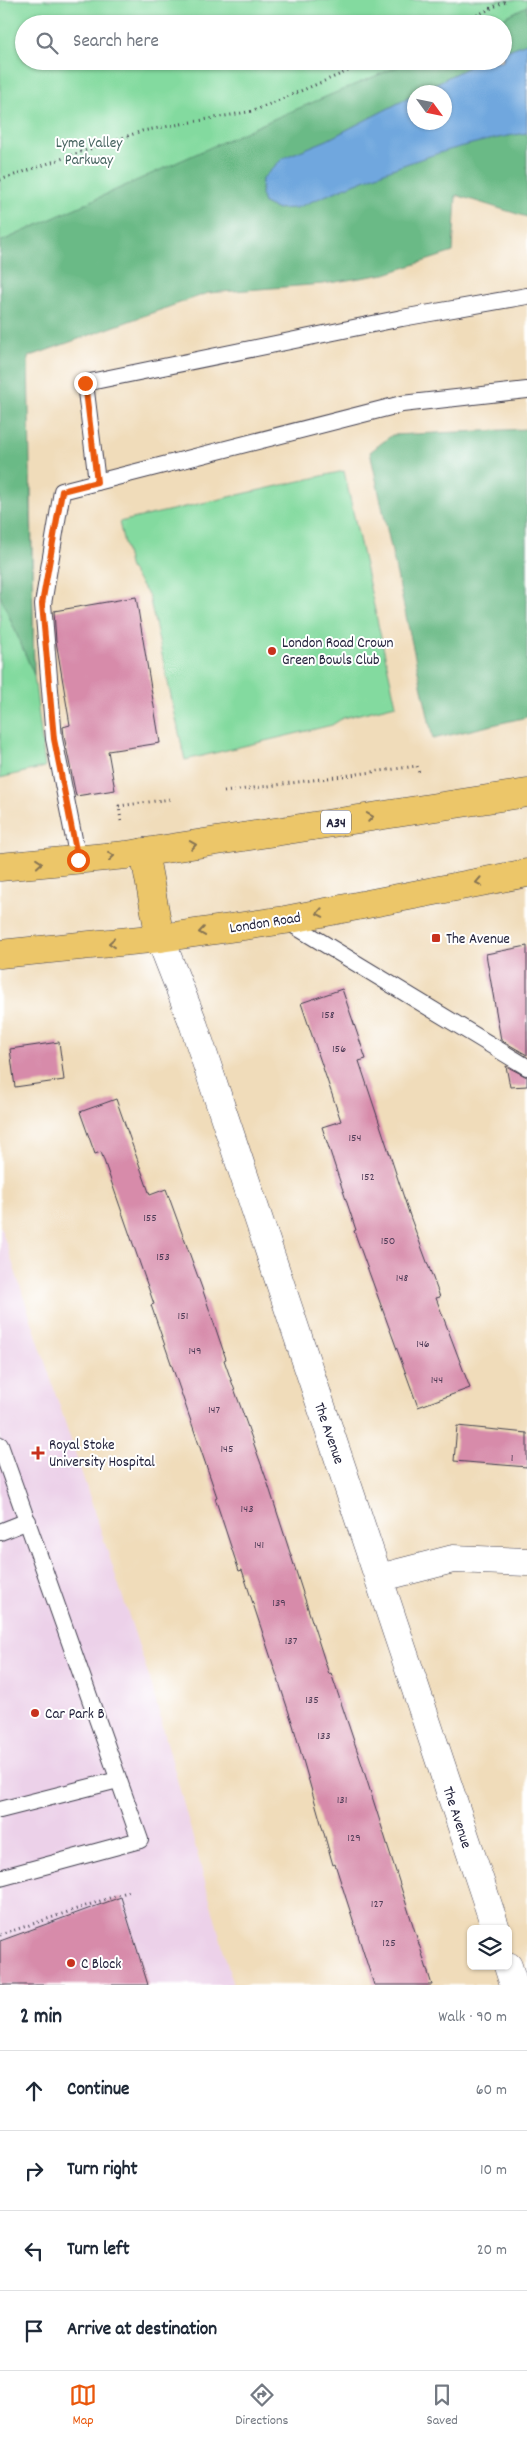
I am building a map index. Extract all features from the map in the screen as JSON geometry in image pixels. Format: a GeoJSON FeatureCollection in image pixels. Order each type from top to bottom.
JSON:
{"type":"FeatureCollection","features":[{"type":"Feature","properties":{"kind":"highway","name":"A34"},"geometry":{"type":"LineString","coordinates":[[0,867],[144,852],[527,793]]}},
{"type":"Feature","properties":{"kind":"highway"},"geometry":{"type":"LineString","coordinates":[[144,852],[160,938]]}},
{"type":"Feature","properties":{"kind":"highway","name":"London Road"},"geometry":{"type":"LineString","coordinates":[[0,954],[160,938],[285,920],[527,872]]}},
{"type":"Feature","properties":{"kind":"street","name":"The Avenue"},"geometry":{"type":"LineString","coordinates":[[160,938],[192,1020],[495,1925]]}},
{"type":"Feature","properties":{"kind":"street"},"geometry":{"type":"LineString","coordinates":[[379,1578],[452,1559],[527,1562]]}},
{"type":"Feature","properties":{"kind":"street"},"geometry":{"type":"LineString","coordinates":[[509,1970],[514,1985]]}},
{"type":"Feature","properties":{"kind":"lane"},"geometry":{"type":"LineString","coordinates":[[97,482],[85,383],[402,318],[527,296]]}},
{"type":"Feature","properties":{"kind":"lane"},"geometry":{"type":"LineString","coordinates":[[78,860],[54,739],[42,604],[62,491],[402,404],[527,390]]}},
{"type":"Feature","properties":{"kind":"lane"},"geometry":{"type":"LineString","coordinates":[[285,920],[527,1067]]}},
{"type":"Feature","properties":{"kind":"lane"},"geometry":{"type":"LineString","coordinates":[[0,1444],[140,1840],[0,1878]]}},
{"type":"Feature","properties":{"kind":"lane"},"geometry":{"type":"LineString","coordinates":[[0,1532],[28,1521]]}},
{"type":"Feature","properties":{"kind":"lane"},"geometry":{"type":"LineString","coordinates":[[0,1810],[118,1780]]}},
{"type":"Feature","properties":{"kind":"path"},"geometry":{"type":"LineString","coordinates":[[477,15],[508,0]]}},
{"type":"Feature","properties":{"kind":"path"},"geometry":{"type":"LineString","coordinates":[[0,180],[142,130],[253,111],[351,70]]}},
{"type":"Feature","properties":{"kind":"path"},"geometry":{"type":"LineString","coordinates":[[224,792],[417,766],[426,808]]}},
{"type":"Feature","properties":{"kind":"path"},"geometry":{"type":"LineString","coordinates":[[119,806],[171,799]]}},
{"type":"Feature","properties":{"kind":"path"},"geometry":{"type":"LineString","coordinates":[[0,1935],[130,1891]]}},
{"type":"Feature","properties":{"kind":"shaded area","name":"Royal Stoke University Hospital"},"geometry":{"type":"Polygon","coordinates":[[[0,1225],[150,1680],[233,1985],[0,1985],[0,1225]]]}},
{"type":"Feature","properties":{"kind":"green space","name":"Lyme Valley Parkway"},"geometry":{"type":"Polygon","coordinates":[[[0,0],[527,0],[527,118],[0,292],[0,0]]]}},
{"type":"Feature","properties":{"kind":"green space"},"geometry":{"type":"Polygon","coordinates":[[[527,6],[527,217],[456,195],[453,252],[385,274],[323,284],[208,293],[28,357],[34,675],[0,595],[0,242],[278,117],[390,70],[512,70],[512,15],[509,15],[527,6]]]}},
{"type":"Feature","properties":{"kind":"green space"},"geometry":{"type":"Polygon","coordinates":[[[527,429],[527,717],[433,739],[370,452],[392,435],[527,429]]]}},
{"type":"Feature","properties":{"kind":"green space","name":"London Road Crown Green Bowls Club"},"geometry":{"type":"Polygon","coordinates":[[[344,471],[396,705],[343,718],[332,725],[185,760],[149,596],[130,569],[119,522],[344,471]]]}},
{"type":"Feature","properties":{"kind":"green space"},"geometry":{"type":"Polygon","coordinates":[[[31,485],[34,675],[45,767],[0,778],[0,496],[31,485]]]}},
{"type":"Feature","properties":{"kind":"water"},"geometry":{"type":"Polygon","coordinates":[[[527,43],[527,133],[466,145],[409,163],[296,208],[276,209],[264,203],[261,194],[262,179],[283,158],[327,140],[407,99],[407,130],[452,130],[452,85],[433,85],[462,70],[512,70],[512,49],[527,43]]]}},
{"type":"Feature","properties":{"kind":"building"},"geometry":{"type":"Polygon","coordinates":[[[136,597],[160,743],[108,751],[115,790],[76,796],[64,736],[63,727],[70,725],[56,641],[54,611],[136,597]]]}},
{"type":"Feature","properties":{"kind":"building"},"geometry":{"type":"Polygon","coordinates":[[[527,946],[527,1055],[501,1040],[486,954],[527,946]]]}},
{"type":"Feature","properties":{"kind":"building"},"geometry":{"type":"Polygon","coordinates":[[[342,989],[366,1059],[359,1061],[411,1219],[440,1297],[436,1298],[470,1388],[418,1407],[354,1231],[356,1230],[322,1127],[341,1121],[301,1003],[342,989]]]}},
{"type":"Feature","properties":{"kind":"building"},"geometry":{"type":"Polygon","coordinates":[[[59,1042],[64,1080],[15,1087],[10,1049],[59,1042]]]}},
{"type":"Feature","properties":{"kind":"building"},"geometry":{"type":"Polygon","coordinates":[[[506,1066],[527,1077],[527,1086],[510,1087],[506,1066]]]}},
{"type":"Feature","properties":{"kind":"building"},"geometry":{"type":"Polygon","coordinates":[[[116,1099],[150,1195],[166,1189],[202,1288],[226,1359],[224,1360],[267,1481],[329,1674],[331,1673],[362,1765],[432,1985],[374,1985],[335,1864],[333,1865],[293,1725],[242,1570],[239,1571],[215,1498],[217,1497],[151,1305],[154,1304],[101,1152],[95,1154],[80,1112],[116,1099]]]}},
{"type":"Feature","properties":{"kind":"building"},"geometry":{"type":"Polygon","coordinates":[[[457,1426],[527,1433],[527,1467],[454,1461],[457,1426]]]}},
{"type":"Feature","properties":{"kind":"building","name":"C Block"},"geometry":{"type":"Polygon","coordinates":[[[121,1897],[148,1985],[0,1985],[0,1941],[121,1897]]]}},
{"type":"Feature","properties":{"kind":"place","name":"London Road Crown Green Bowls Club"},"geometry":{"type":"Point","coordinates":[272,651]}},
{"type":"Feature","properties":{"kind":"place","name":"The Avenue"},"geometry":{"type":"Point","coordinates":[436,938]}},
{"type":"Feature","properties":{"kind":"place","name":"Royal Stoke University Hospital"},"geometry":{"type":"Point","coordinates":[38,1453]}},
{"type":"Feature","properties":{"kind":"place","name":"Car Park B"},"geometry":{"type":"Point","coordinates":[35,1713]}},
{"type":"Feature","properties":{"kind":"place","name":"C Block"},"geometry":{"type":"Point","coordinates":[71,1963]}},
{"type":"Feature","properties":{"kind":"route"},"geometry":{"type":"LineString","coordinates":[[78,860],[54,739],[42,604],[62,491],[97,482],[85,383]]}}]}
